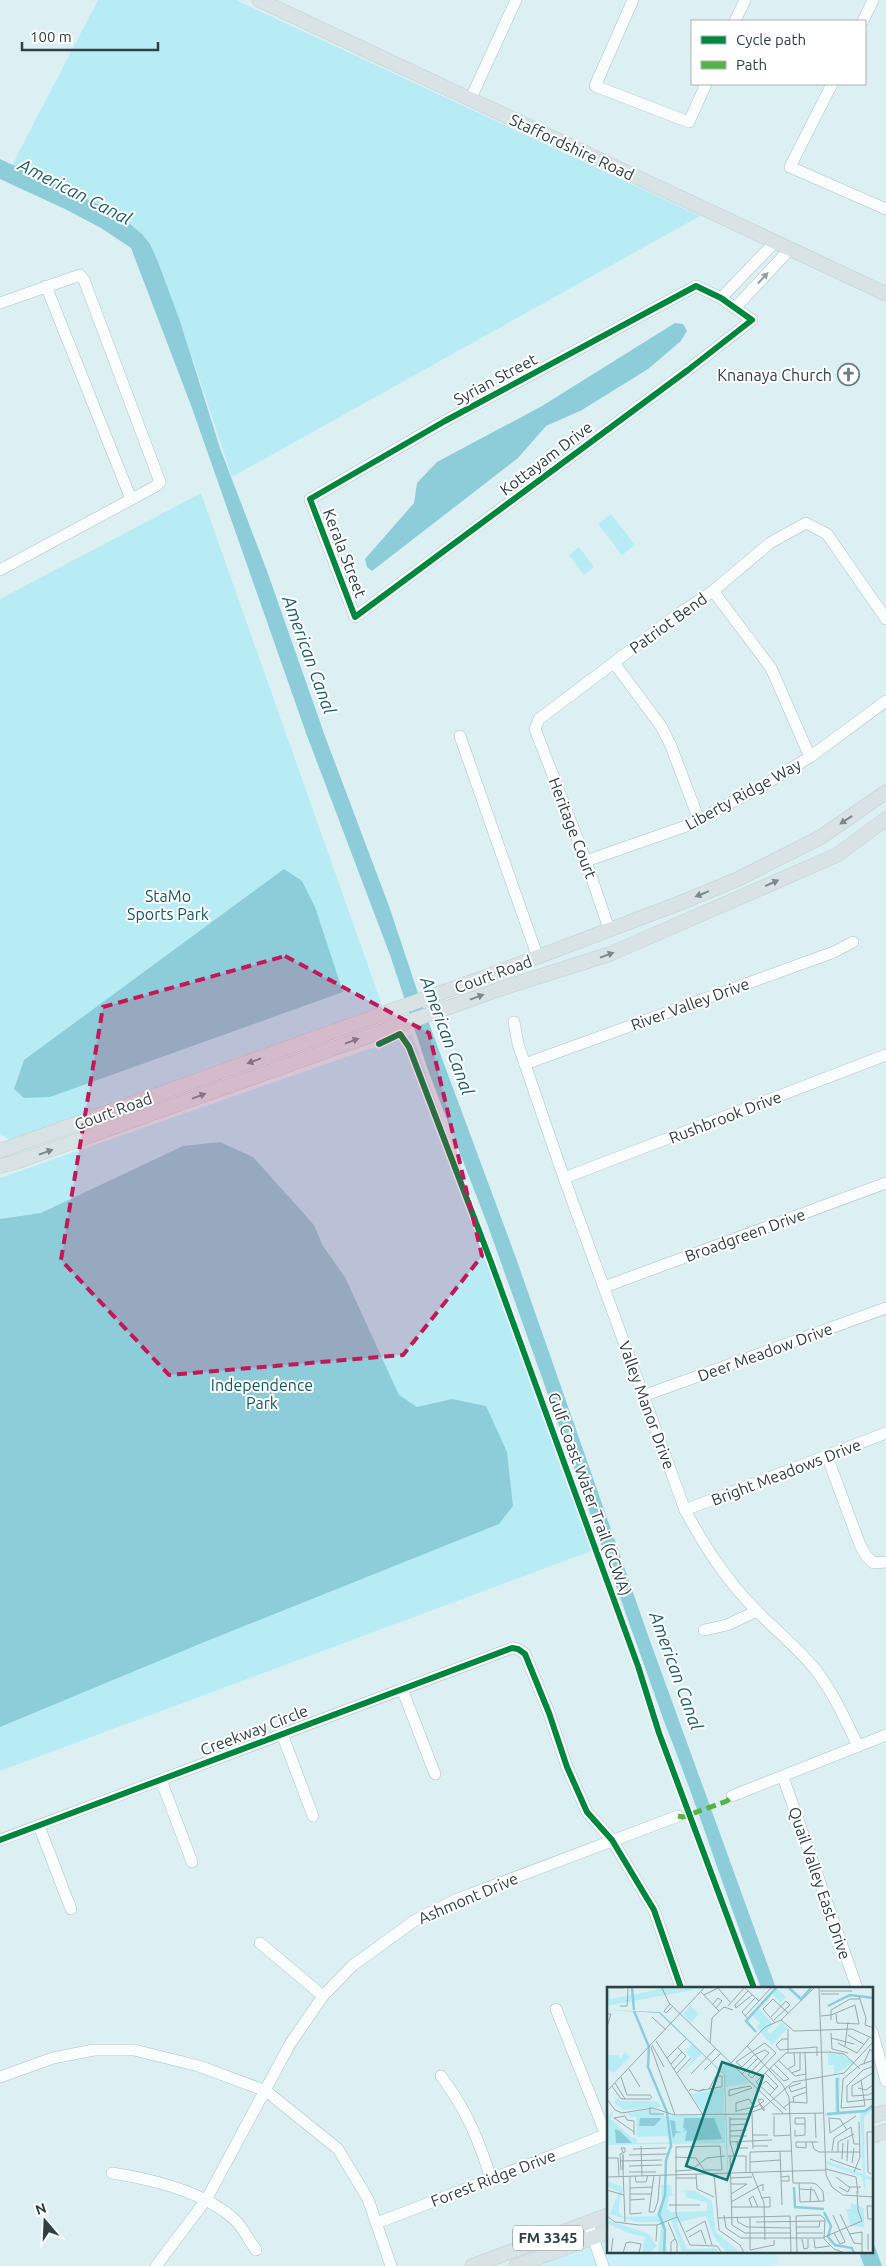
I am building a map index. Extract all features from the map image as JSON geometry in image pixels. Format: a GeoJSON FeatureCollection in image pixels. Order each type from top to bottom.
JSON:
{"type":"FeatureCollection","features":[{"type":"Feature","properties":{"kind":"main road","name":"Staffordshire Road"},"geometry":{"type":"LineString","coordinates":[[259,0],[886,294]]}},
{"type":"Feature","properties":{"kind":"main road","name":"Court Road"},"geometry":{"type":"LineString","coordinates":[[0,1151],[538,958],[680,903],[776,861],[821,837],[886,792]]}},
{"type":"Feature","properties":{"kind":"main road","name":"Court Road"},"geometry":{"type":"LineString","coordinates":[[0,1166],[28,1158],[500,989],[610,954],[837,855],[886,819]]}},
{"type":"Feature","properties":{"kind":"main road"},"geometry":{"type":"LineString","coordinates":[[370,1019],[376,1033]]}},
{"type":"Feature","properties":{"kind":"main road"},"geometry":{"type":"LineString","coordinates":[[284,1050],[289,1064]]}},
{"type":"Feature","properties":{"kind":"main road"},"geometry":{"type":"LineString","coordinates":[[874,2135],[886,2131]]}},
{"type":"Feature","properties":{"kind":"main road","name":"FM 3345"},"geometry":{"type":"LineString","coordinates":[[472,2266],[607,2216]]}},
{"type":"Feature","properties":{"kind":"main road","name":"FM 3345"},"geometry":{"type":"LineString","coordinates":[[516,2266],[607,2232]]}},
{"type":"Feature","properties":{"kind":"street"},"geometry":{"type":"LineString","coordinates":[[470,100],[516,0]]}},
{"type":"Feature","properties":{"kind":"street"},"geometry":{"type":"LineString","coordinates":[[633,0],[594,86],[689,122],[706,85]]}},
{"type":"Feature","properties":{"kind":"street"},"geometry":{"type":"LineString","coordinates":[[735,20],[745,0]]}},
{"type":"Feature","properties":{"kind":"street"},"geometry":{"type":"LineString","coordinates":[[864,20],[874,0]]}},
{"type":"Feature","properties":{"kind":"street"},"geometry":{"type":"LineString","coordinates":[[832,85],[790,168],[886,209]]}},
{"type":"Feature","properties":{"kind":"street"},"geometry":{"type":"LineString","coordinates":[[775,242],[722,298],[736,307],[790,249]]}},
{"type":"Feature","properties":{"kind":"street"},"geometry":{"type":"LineString","coordinates":[[0,303],[75,275],[80,275],[84,280],[160,482],[156,486],[0,570]]}},
{"type":"Feature","properties":{"kind":"street"},"geometry":{"type":"LineString","coordinates":[[46,286],[131,499]]}},
{"type":"Feature","properties":{"kind":"street","name":"Syrian Street"},"geometry":{"type":"LineString","coordinates":[[310,500],[445,421],[696,286],[722,298]]}},
{"type":"Feature","properties":{"kind":"street","name":"Kottayam Drive"},"geometry":{"type":"LineString","coordinates":[[355,617],[680,376],[752,320],[736,307]]}},
{"type":"Feature","properties":{"kind":"street","name":"Kerala Street"},"geometry":{"type":"LineString","coordinates":[[310,500],[355,617]]}},
{"type":"Feature","properties":{"kind":"street","name":"Patriot Bend"},"geometry":{"type":"LineString","coordinates":[[535,729],[539,719],[677,615],[713,591],[770,543],[806,522],[826,534],[886,619]]}},
{"type":"Feature","properties":{"kind":"street"},"geometry":{"type":"LineString","coordinates":[[713,591],[771,668],[810,757]]}},
{"type":"Feature","properties":{"kind":"street"},"geometry":{"type":"LineString","coordinates":[[614,663],[672,746],[699,820]]}},
{"type":"Feature","properties":{"kind":"street","name":"Liberty Ridge Way"},"geometry":{"type":"LineString","coordinates":[[586,861],[699,820],[759,788],[810,757],[886,702]]}},
{"type":"Feature","properties":{"kind":"street","name":"Heritage Court"},"geometry":{"type":"LineString","coordinates":[[535,729],[586,861],[609,929]]}},
{"type":"Feature","properties":{"kind":"street"},"geometry":{"type":"LineString","coordinates":[[460,736],[538,958]]}},
{"type":"Feature","properties":{"kind":"street","name":"River Valley Drive"},"geometry":{"type":"LineString","coordinates":[[525,1064],[834,952],[853,942]]}},
{"type":"Feature","properties":{"kind":"street","name":"Valley Manor Drive"},"geometry":{"type":"LineString","coordinates":[[514,1022],[525,1064],[564,1178],[685,1510],[704,1546],[729,1580],[756,1611],[787,1638],[815,1669],[837,1701],[858,1746]]}},
{"type":"Feature","properties":{"kind":"street","name":"Rushbrook Drive"},"geometry":{"type":"LineString","coordinates":[[564,1178],[886,1055]]}},
{"type":"Feature","properties":{"kind":"street","name":"Broadgreen Drive"},"geometry":{"type":"LineString","coordinates":[[604,1287],[886,1183]]}},
{"type":"Feature","properties":{"kind":"street","name":"Deer Meadow Drive"},"geometry":{"type":"LineString","coordinates":[[643,1396],[886,1308]]}},
{"type":"Feature","properties":{"kind":"street","name":"Bright Meadows Drive"},"geometry":{"type":"LineString","coordinates":[[685,1510],[886,1433]]}},
{"type":"Feature","properties":{"kind":"street"},"geometry":{"type":"LineString","coordinates":[[827,1456],[860,1545],[866,1556],[874,1563],[886,1562]]}},
{"type":"Feature","properties":{"kind":"street"},"geometry":{"type":"LineString","coordinates":[[704,1630],[728,1625],[756,1611]]}},
{"type":"Feature","properties":{"kind":"street","name":"Creekway Circle"},"geometry":{"type":"LineString","coordinates":[[0,1840],[512,1648],[518,1649],[525,1654],[550,1713],[567,1768],[587,1812],[612,1840]]}},
{"type":"Feature","properties":{"kind":"street"},"geometry":{"type":"LineString","coordinates":[[402,1690],[435,1774]]}},
{"type":"Feature","properties":{"kind":"street"},"geometry":{"type":"LineString","coordinates":[[282,1734],[313,1816]]}},
{"type":"Feature","properties":{"kind":"street"},"geometry":{"type":"LineString","coordinates":[[732,1796],[886,1735]]}},
{"type":"Feature","properties":{"kind":"street","name":"Quail Valley East Drive"},"geometry":{"type":"LineString","coordinates":[[783,1777],[857,1987]]}},
{"type":"Feature","properties":{"kind":"street"},"geometry":{"type":"LineString","coordinates":[[161,1780],[192,1862]]}},
{"type":"Feature","properties":{"kind":"street","name":"Ashmont Drive"},"geometry":{"type":"LineString","coordinates":[[156,2266],[206,2200],[290,2044],[323,1996],[352,1966],[381,1942],[414,1921],[455,1900],[678,1816]]}},
{"type":"Feature","properties":{"kind":"street"},"geometry":{"type":"LineString","coordinates":[[39,1826],[71,1909]]}},
{"type":"Feature","properties":{"kind":"street"},"geometry":{"type":"LineString","coordinates":[[612,1840],[654,1910],[681,1987]]}},
{"type":"Feature","properties":{"kind":"street"},"geometry":{"type":"LineString","coordinates":[[260,1944],[323,1996]]}},
{"type":"Feature","properties":{"kind":"street"},"geometry":{"type":"LineString","coordinates":[[556,2009],[607,2134]]}},
{"type":"Feature","properties":{"kind":"street"},"geometry":{"type":"LineString","coordinates":[[874,2038],[886,2081]]}},
{"type":"Feature","properties":{"kind":"street"},"geometry":{"type":"LineString","coordinates":[[877,2046],[886,2062]]}},
{"type":"Feature","properties":{"kind":"street"},"geometry":{"type":"LineString","coordinates":[[0,2077],[53,2058],[94,2050],[134,2050],[200,2066],[266,2091],[338,2149],[368,2199],[378,2223],[391,2266]]}},
{"type":"Feature","properties":{"kind":"street"},"geometry":{"type":"LineString","coordinates":[[441,2076],[459,2101],[479,2140],[491,2179]]}},
{"type":"Feature","properties":{"kind":"street","name":"Forest Ridge Drive"},"geometry":{"type":"LineString","coordinates":[[378,2223],[607,2134]]}},
{"type":"Feature","properties":{"kind":"street"},"geometry":{"type":"LineString","coordinates":[[112,2173],[151,2182],[206,2200],[235,2219],[256,2250]]}},
{"type":"Feature","properties":{"kind":"street"},"geometry":{"type":"LineString","coordinates":[[588,2223],[603,2266]]}},
{"type":"Feature","properties":{"kind":"highlighted area"},"geometry":{"type":"Polygon","coordinates":[[[285,956],[429,1033],[482,1256],[403,1355],[169,1375],[61,1260],[103,1007],[285,956]]]}},
{"type":"Feature","properties":{"kind":"shaded area","name":"American Canal"},"geometry":{"type":"Polygon","coordinates":[[[0,159],[104,207],[142,234],[150,244],[158,262],[180,321],[220,448],[267,571],[326,739],[389,906],[420,999],[516,1258],[649,1638],[776,1987],[761,1987],[488,1226],[429,1073],[390,955],[306,733],[192,408],[131,248],[101,228],[67,210],[0,179],[0,159]]]}},
{"type":"Feature","properties":{"kind":"shaded area"},"geometry":{"type":"Polygon","coordinates":[[[675,323],[683,324],[687,331],[681,341],[648,369],[582,410],[546,426],[518,458],[372,571],[367,567],[365,559],[414,503],[417,483],[437,462],[542,406],[675,323]]]}},
{"type":"Feature","properties":{"kind":"shaded area"},"geometry":{"type":"Polygon","coordinates":[[[284,869],[302,881],[315,907],[343,992],[50,1097],[24,1098],[14,1089],[24,1060],[284,869]]]}},
{"type":"Feature","properties":{"kind":"shaded area","name":"Independence Park"},"geometry":{"type":"Polygon","coordinates":[[[220,1142],[253,1157],[314,1225],[323,1246],[345,1277],[399,1395],[417,1407],[452,1399],[486,1406],[507,1452],[513,1506],[499,1524],[202,1643],[0,1727],[0,1219],[41,1213],[183,1146],[220,1142]]]}},
{"type":"Feature","properties":{"kind":"shaded area"},"geometry":{"type":"Polygon","coordinates":[[[607,2240],[607,2254],[776,2254],[779,2263],[772,2266],[539,2266],[607,2240]]]}},
{"type":"Feature","properties":{"kind":"shaded area"},"geometry":{"type":"Polygon","coordinates":[[[874,2244],[882,2266],[864,2266],[860,2254],[874,2254],[874,2244]]]}},
{"type":"Feature","properties":{"kind":"green space"},"geometry":{"type":"Polygon","coordinates":[[[98,0],[236,0],[700,216],[232,477],[180,321],[150,244],[46,180],[12,165],[98,0]]]}},
{"type":"Feature","properties":{"kind":"green space","name":"StaMo Sports Park"},"geometry":{"type":"Polygon","coordinates":[[[201,493],[383,1008],[11,1141],[0,1133],[0,599],[201,493]]]}},
{"type":"Feature","properties":{"kind":"green space"},"geometry":{"type":"Polygon","coordinates":[[[611,514],[635,545],[622,555],[598,524],[611,514]]]}},
{"type":"Feature","properties":{"kind":"green space"},"geometry":{"type":"Polygon","coordinates":[[[579,547],[594,567],[584,575],[569,555],[579,547]]]}},
{"type":"Feature","properties":{"kind":"green space","name":"Independence Park"},"geometry":{"type":"Polygon","coordinates":[[[412,1034],[594,1550],[0,1771],[0,1178],[412,1034]]]}},
{"type":"Feature","properties":{"kind":"marked path"},"geometry":{"type":"LineString","coordinates":[[678,1816],[683,1817],[727,1801],[732,1796]]}},
{"type":"Feature","properties":{"kind":"cycle path"},"geometry":{"type":"LineString","coordinates":[[696,286],[721,298],[752,320],[688,370],[355,617],[310,499],[445,421],[696,286]]}},
{"type":"Feature","properties":{"kind":"cycle path","name":"Gulf Coast Water Trail (GCWA)"},"geometry":{"type":"LineString","coordinates":[[379,1044],[400,1034],[409,1047],[491,1262],[638,1666],[659,1733],[754,1987]]}},
{"type":"Feature","properties":{"kind":"cycle path"},"geometry":{"type":"LineString","coordinates":[[0,1840],[512,1648],[518,1649],[525,1654],[549,1713],[567,1767],[587,1812],[612,1840],[654,1910],[681,1987]]}},
{"type":"Feature","properties":{"kind":"place","name":"Knanaya Church"},"geometry":{"type":"Point","coordinates":[848,375]}}]}
